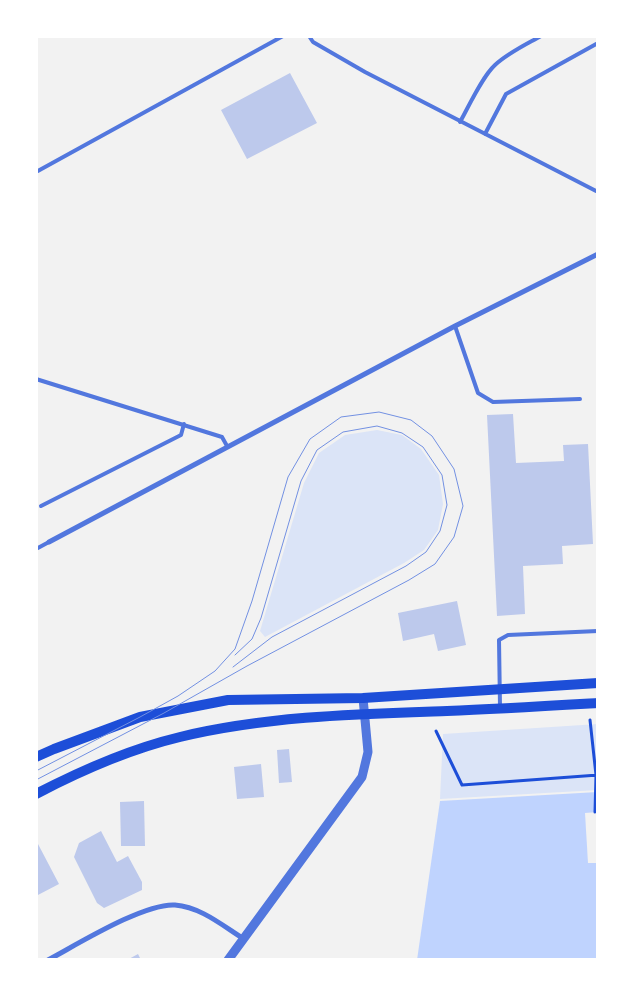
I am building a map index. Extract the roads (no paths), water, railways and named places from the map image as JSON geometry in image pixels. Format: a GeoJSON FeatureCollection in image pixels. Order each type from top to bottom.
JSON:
{"type":"FeatureCollection","features":[{"type":"Feature","properties":{"kind":"main road"},"geometry":{"type":"LineString","coordinates":[[36,757],[140,717],[228,700],[363,698],[598,684]]}},
{"type":"Feature","properties":{"kind":"main road"},"geometry":{"type":"LineString","coordinates":[[36,794],[103,762],[180,737],[263,722],[365,714],[598,703]]}},
{"type":"Feature","properties":{"kind":"street"},"geometry":{"type":"LineString","coordinates":[[49,542],[455,326],[598,254]]}},
{"type":"Feature","properties":{"kind":"street"},"geometry":{"type":"LineString","coordinates":[[228,960],[362,777],[368,752],[363,698]]}},
{"type":"Feature","properties":{"kind":"street"},"geometry":{"type":"LineString","coordinates":[[48,960],[135,914],[156,907],[176,905],[203,912],[244,939]]}},
{"type":"Feature","properties":{"kind":"lane"},"geometry":{"type":"LineString","coordinates":[[36,172],[283,36]]}},
{"type":"Feature","properties":{"kind":"lane"},"geometry":{"type":"LineString","coordinates":[[309,36],[313,42],[365,72],[598,192]]}},
{"type":"Feature","properties":{"kind":"lane"},"geometry":{"type":"LineString","coordinates":[[460,122],[474,95],[493,66],[540,36]]}},
{"type":"Feature","properties":{"kind":"lane"},"geometry":{"type":"LineString","coordinates":[[485,134],[506,94],[598,43]]}},
{"type":"Feature","properties":{"kind":"lane"},"geometry":{"type":"LineString","coordinates":[[455,326],[478,394],[493,402],[580,399]]}},
{"type":"Feature","properties":{"kind":"lane"},"geometry":{"type":"LineString","coordinates":[[36,379],[222,437],[227,446]]}},
{"type":"Feature","properties":{"kind":"lane"},"geometry":{"type":"LineString","coordinates":[[41,506],[181,435],[184,424]]}},
{"type":"Feature","properties":{"kind":"lane"},"geometry":{"type":"LineString","coordinates":[[36,549],[49,542]]}},
{"type":"Feature","properties":{"kind":"lane"},"geometry":{"type":"LineString","coordinates":[[500,709],[499,640],[508,635],[598,631]]}},
{"type":"Feature","properties":{"kind":"water"},"geometry":{"type":"Polygon","coordinates":[[[598,792],[598,960],[417,960],[440,801],[598,792]]]}},
{"type":"Feature","properties":{"kind":"tram line"},"geometry":{"type":"LineString","coordinates":[[36,771],[178,696],[215,671],[235,649],[252,601],[288,477],[310,439],[341,417],[379,412],[411,420],[432,436],[454,469],[463,506],[454,537],[435,564],[164,713],[36,780]]}},
{"type":"Feature","properties":{"kind":"tram line"},"geometry":{"type":"LineString","coordinates":[[233,667],[272,637],[406,566],[426,552],[440,531],[447,505],[442,475],[423,447],[402,433],[377,426],[343,432],[317,450],[301,481],[261,618],[252,639],[235,655]]}}]}
